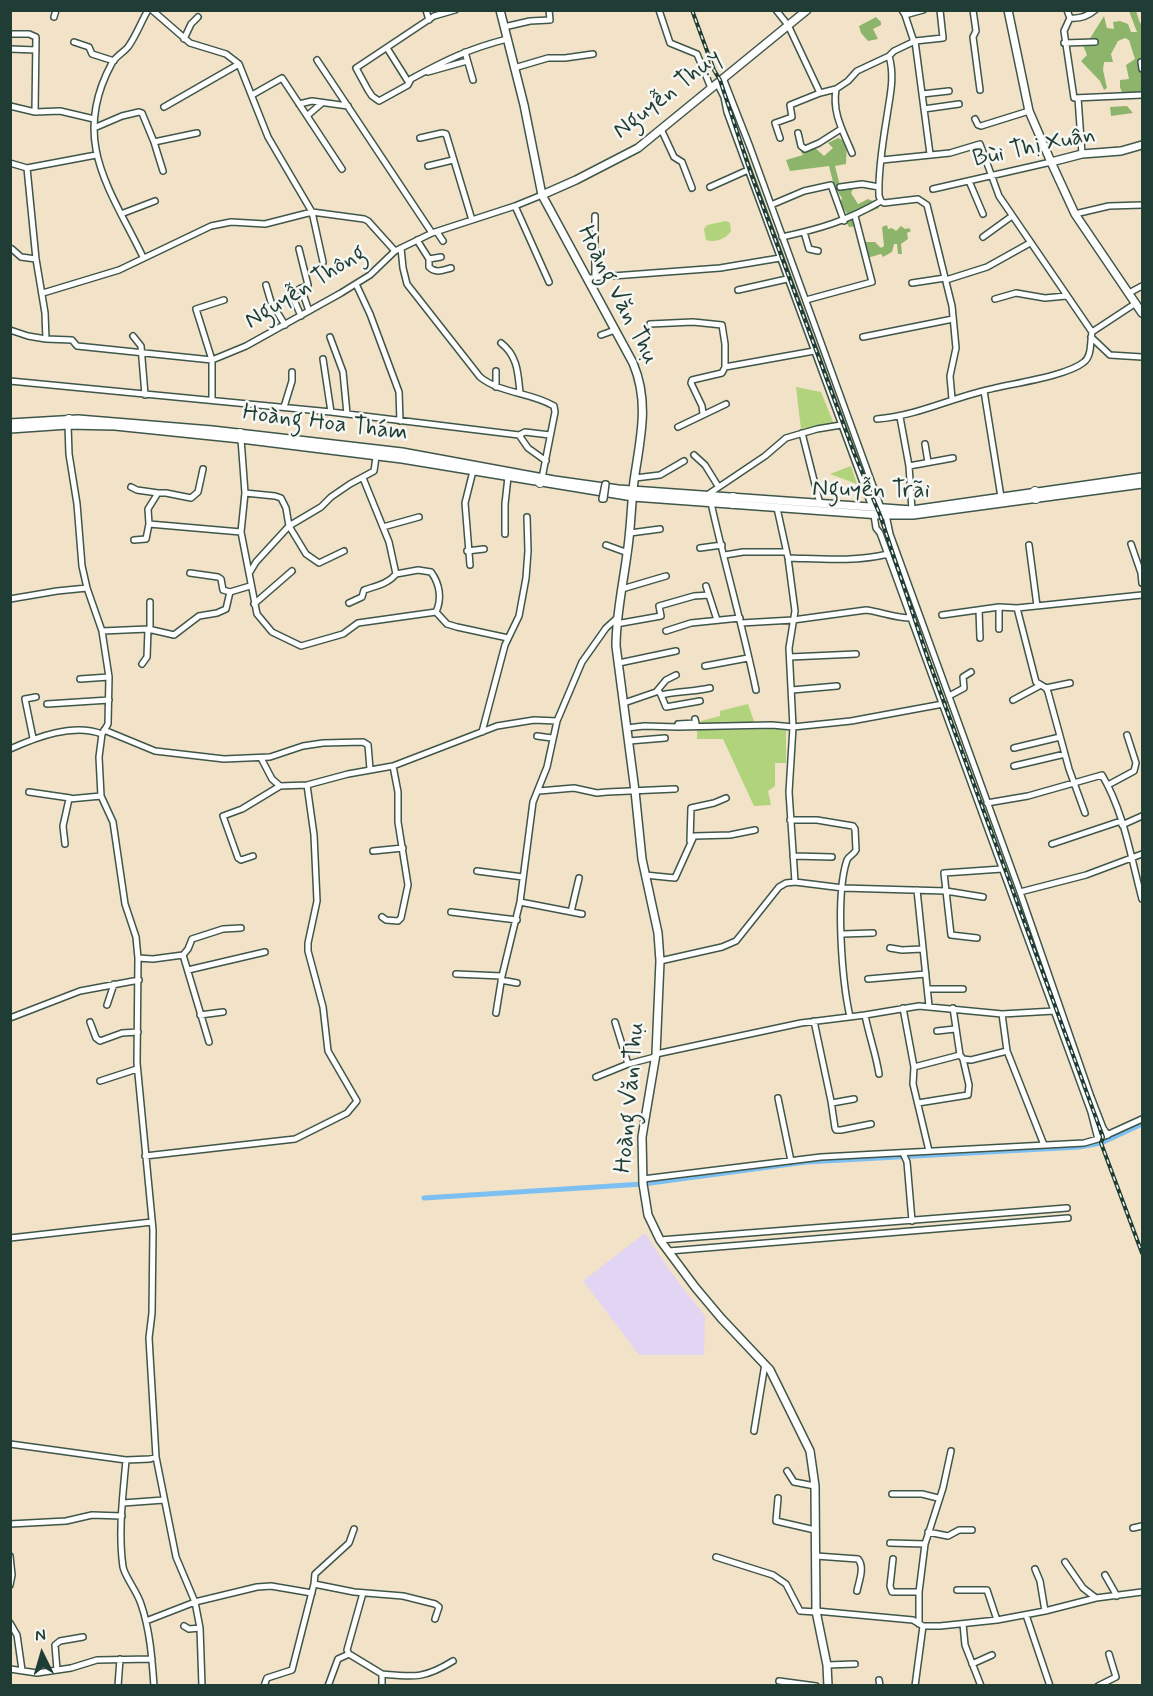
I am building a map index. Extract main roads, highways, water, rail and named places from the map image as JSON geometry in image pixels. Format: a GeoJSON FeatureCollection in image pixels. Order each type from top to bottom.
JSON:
{"type":"FeatureCollection","features":[{"type":"Feature","properties":{"kind":"main road","name":"Hoàng Văn Thụ"},"geometry":{"type":"LineString","coordinates":[[500,10],[542,195],[633,363],[640,384],[643,431],[633,494],[628,553],[616,621],[616,646],[645,875],[658,933],[660,961],[656,1056],[642,1137],[643,1179],[648,1215],[660,1240],[721,1318],[770,1370],[810,1451],[815,1486],[816,1612],[827,1665],[828,1686]]}},
{"type":"Feature","properties":{"kind":"main road","name":"Nguyễn Thụy"},"geometry":{"type":"LineString","coordinates":[[542,195],[638,148],[807,10]]}},
{"type":"Feature","properties":{"kind":"main road"},"geometry":{"type":"LineString","coordinates":[[1008,10],[1029,111],[1051,162],[1075,214],[1143,313]]}},
{"type":"Feature","properties":{"kind":"main road","name":"Bùi Thị Xuân"},"geometry":{"type":"LineString","coordinates":[[1051,162],[1082,154],[1121,151],[1143,145]]}},
{"type":"Feature","properties":{"kind":"main road","name":"Hoàng Hoa Thám"},"geometry":{"type":"LineString","coordinates":[[10,423],[109,420],[402,452],[541,480],[633,494]]}},
{"type":"Feature","properties":{"kind":"main road","name":"Hoàng Hoa Thám"},"geometry":{"type":"LineString","coordinates":[[10,429],[68,422]]}},
{"type":"Feature","properties":{"kind":"main road","name":"Hoàng Hoa Thám"},"geometry":{"type":"LineString","coordinates":[[240,436],[508,477],[541,480]]}},
{"type":"Feature","properties":{"kind":"main road","name":"Nguyễn Trãi"},"geometry":{"type":"LineString","coordinates":[[633,494],[711,503],[733,501],[820,504],[873,511],[886,515],[913,515],[1143,477]]}},
{"type":"Feature","properties":{"kind":"main road","name":"Nguyễn Trãi"},"geometry":{"type":"LineString","coordinates":[[633,494],[707,495],[777,508],[873,511],[880,508],[912,510],[1001,497],[1143,484]]}},
{"type":"Feature","properties":{"kind":"waterway"},"geometry":{"type":"LineString","coordinates":[[424,1198],[643,1184],[806,1162],[1079,1147],[1101,1143],[1142,1124]]}},
{"type":"Feature","properties":{"kind":"railway"},"geometry":{"type":"LineString","coordinates":[[692,10],[714,70],[720,80],[751,174],[854,453],[880,515],[928,659],[1103,1137],[1101,1143],[1142,1253]]}}]}
